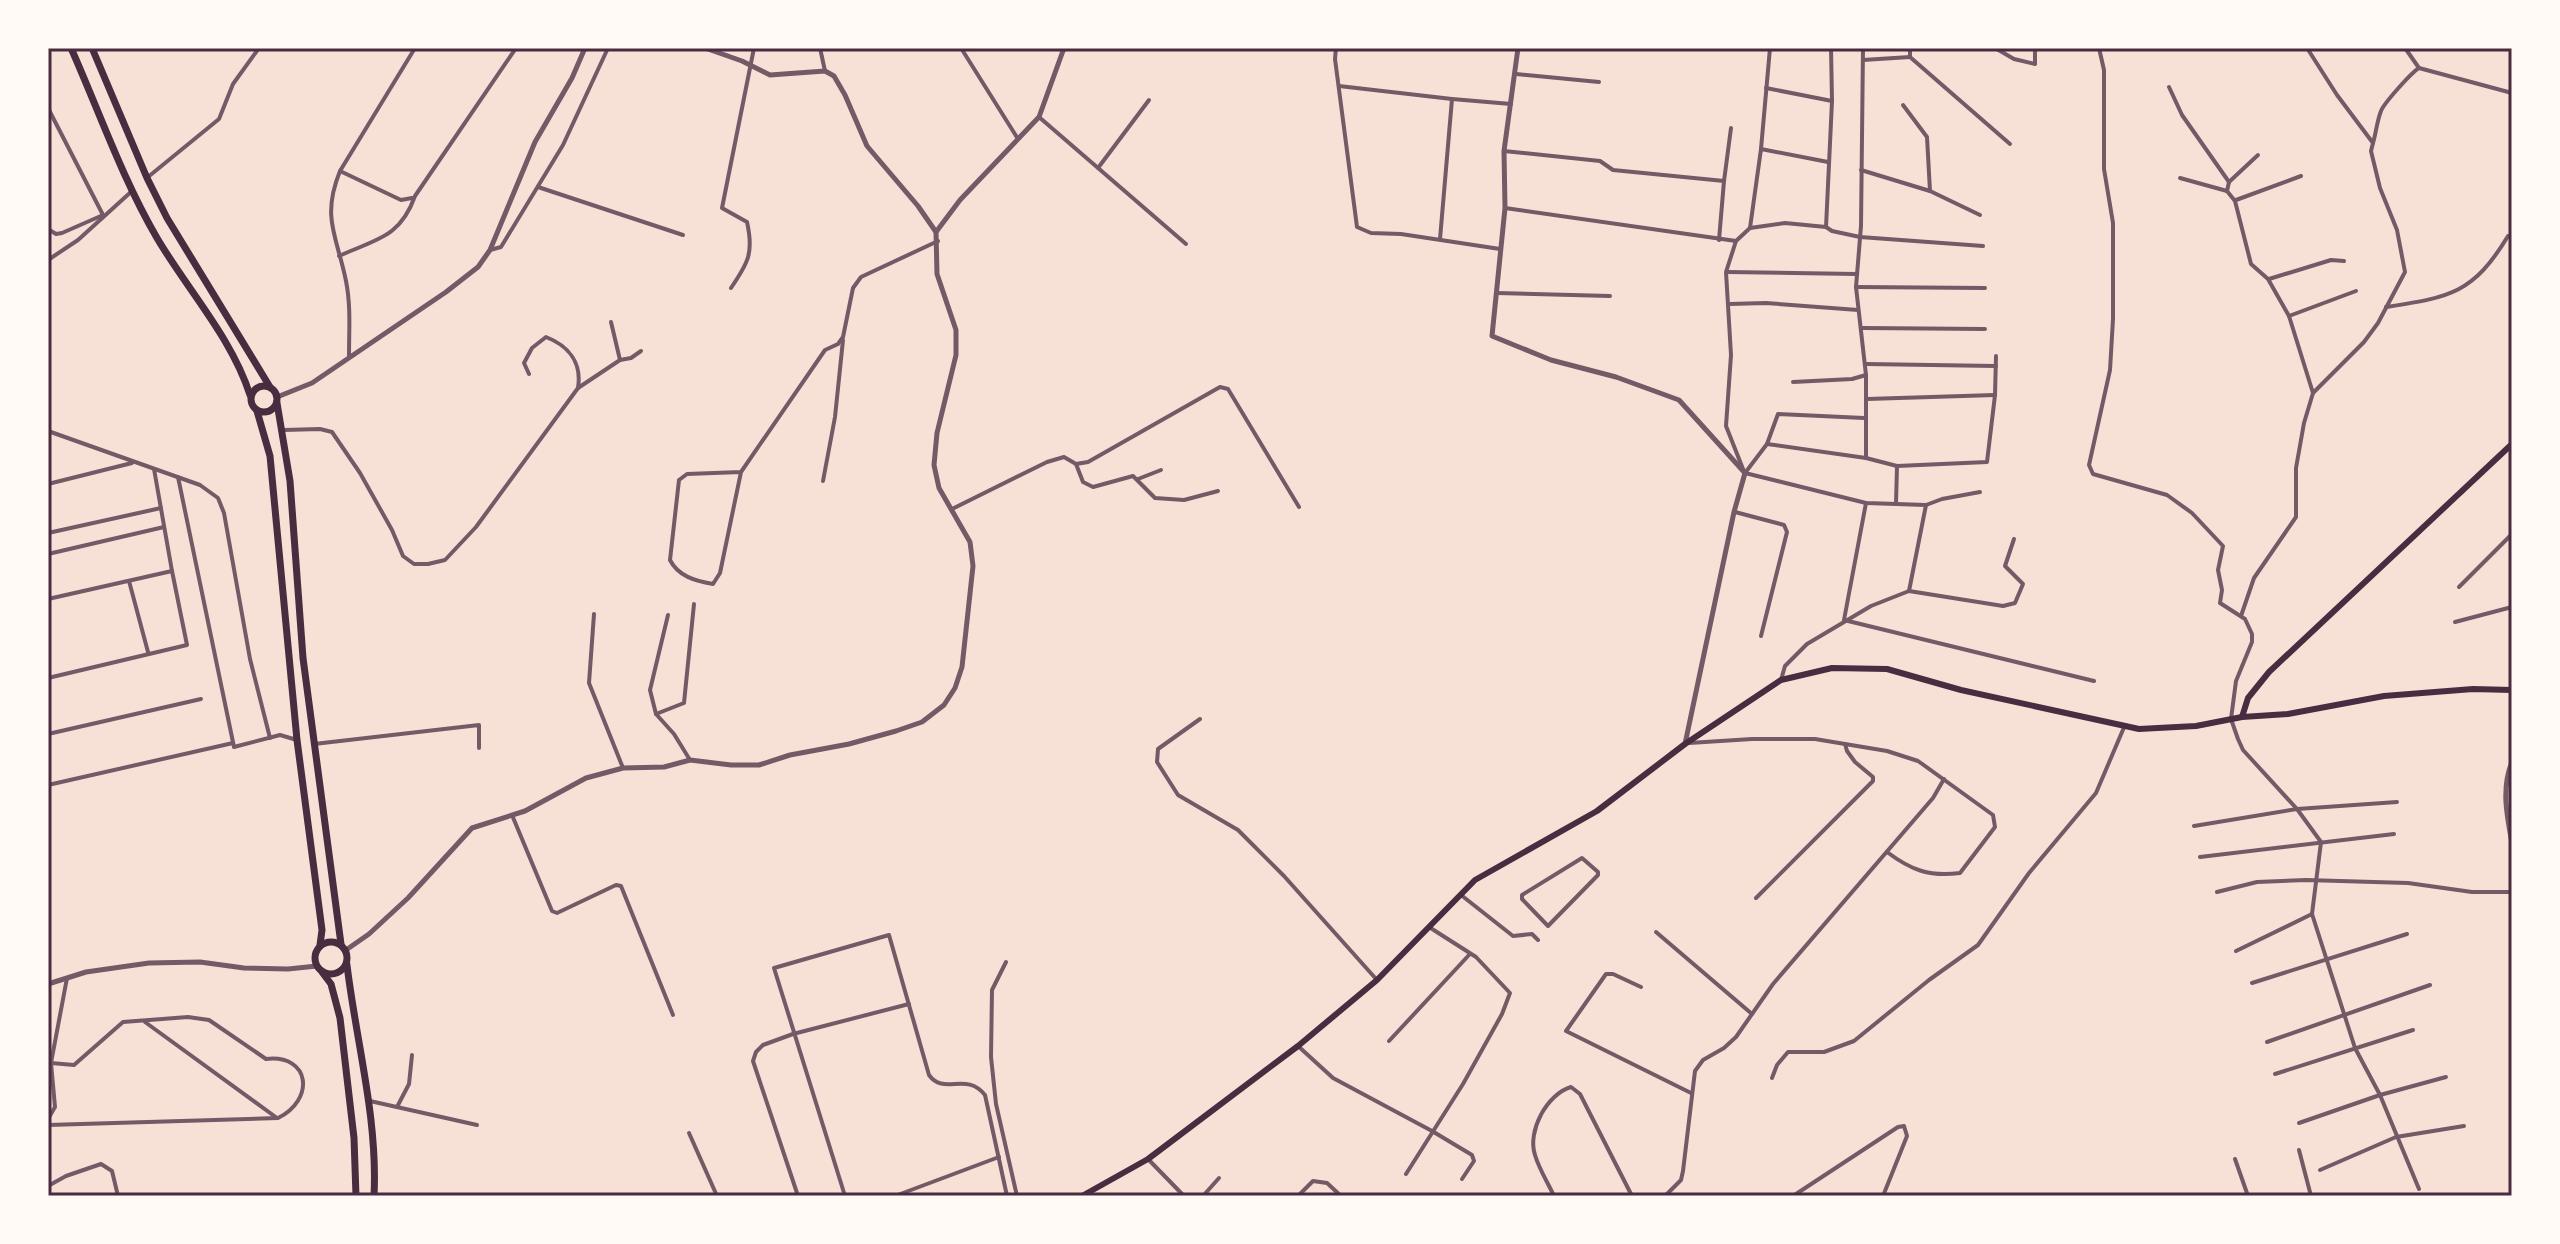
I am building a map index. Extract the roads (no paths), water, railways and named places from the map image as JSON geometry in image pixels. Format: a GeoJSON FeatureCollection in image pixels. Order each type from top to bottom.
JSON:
{"type":"FeatureCollection","features":[{"type":"Feature","properties":{"kind":"highway"},"geometry":{"type":"LineString","coordinates":[[71,48],[132,191],[158,240],[235,360],[252,407],[257,411],[269,412],[277,400]]}},
{"type":"Feature","properties":{"kind":"highway"},"geometry":{"type":"LineString","coordinates":[[92,48],[147,178],[190,258],[277,400],[290,481],[303,658],[314,744],[363,1054],[374,1196]]}},
{"type":"Feature","properties":{"kind":"highway"},"geometry":{"type":"LineString","coordinates":[[250,395],[258,387],[270,387]]}},
{"type":"Feature","properties":{"kind":"highway"},"geometry":{"type":"LineString","coordinates":[[257,411],[270,456],[297,740],[322,930],[315,959],[331,984],[340,1018],[354,1138],[356,1196]]}},
{"type":"Feature","properties":{"kind":"highway"},"geometry":{"type":"LineString","coordinates":[[320,945],[327,942],[344,947]]}},
{"type":"Feature","properties":{"kind":"highway"},"geometry":{"type":"LineString","coordinates":[[319,969],[336,974],[347,965]]}},
{"type":"Feature","properties":{"kind":"main road"},"geometry":{"type":"LineString","coordinates":[[2242,717],[2248,698],[2269,672],[2512,444]]}},
{"type":"Feature","properties":{"kind":"main road"},"geometry":{"type":"LineString","coordinates":[[1082,1196],[1148,1159],[1298,1046],[1377,980],[1475,880],[1597,811],[1685,744],[1781,680],[1832,668],[1887,669],[1961,690],[2139,729],[2174,728],[2242,717],[2288,714],[2384,696],[2473,689],[2512,690]]}},
{"type":"Feature","properties":{"kind":"street"},"geometry":{"type":"LineString","coordinates":[[147,178],[219,119],[233,84],[259,48]]}},
{"type":"Feature","properties":{"kind":"street"},"geometry":{"type":"LineString","coordinates":[[349,356],[349,304],[330,215],[333,192],[340,171],[415,48]]}},
{"type":"Feature","properties":{"kind":"street"},"geometry":{"type":"LineString","coordinates":[[339,256],[393,232],[408,216],[415,196],[516,48]]}},
{"type":"Feature","properties":{"kind":"street"},"geometry":{"type":"LineString","coordinates":[[277,400],[312,383],[478,267],[490,250],[535,142],[572,78],[585,48]]}},
{"type":"Feature","properties":{"kind":"street"},"geometry":{"type":"LineString","coordinates":[[490,250],[501,247],[563,145],[608,48]]}},
{"type":"Feature","properties":{"kind":"street"},"geometry":{"type":"LineString","coordinates":[[344,947],[369,934],[408,898],[472,828],[525,811],[586,778],[623,768],[664,767],[690,760],[759,765],[922,722],[933,715],[955,688],[962,667],[973,566],[970,542],[939,488],[934,465],[937,433],[956,355],[956,330],[937,274],[936,232],[867,146],[834,76],[825,71],[770,75],[705,48]]}},
{"type":"Feature","properties":{"kind":"street"},"geometry":{"type":"LineString","coordinates":[[731,288],[750,261],[750,237],[747,222],[722,208],[754,48]]}},
{"type":"Feature","properties":{"kind":"street"},"geometry":{"type":"LineString","coordinates":[[820,48],[825,71]]}},
{"type":"Feature","properties":{"kind":"street"},"geometry":{"type":"LineString","coordinates":[[961,48],[1018,139]]}},
{"type":"Feature","properties":{"kind":"street"},"geometry":{"type":"LineString","coordinates":[[936,232],[960,200],[1039,117],[1064,48]]}},
{"type":"Feature","properties":{"kind":"street"},"geometry":{"type":"LineString","coordinates":[[1336,48],[1338,86],[1357,227],[1371,233],[1401,234],[1500,249]]}},
{"type":"Feature","properties":{"kind":"street"},"geometry":{"type":"LineString","coordinates":[[1518,48],[1504,151],[1505,208],[1492,336],[1551,360],[1616,377],[1679,400],[1745,473],[1866,503],[1926,505],[1980,492]]}},
{"type":"Feature","properties":{"kind":"street"},"geometry":{"type":"LineString","coordinates":[[1750,228],[1770,48]]}},
{"type":"Feature","properties":{"kind":"street"},"geometry":{"type":"LineString","coordinates":[[1826,227],[1832,101],[1831,48]]}},
{"type":"Feature","properties":{"kind":"street"},"geometry":{"type":"LineString","coordinates":[[1863,48],[1860,237],[1856,287],[1866,375],[1866,458]]}},
{"type":"Feature","properties":{"kind":"street"},"geometry":{"type":"LineString","coordinates":[[1910,48],[1910,57]]}},
{"type":"Feature","properties":{"kind":"street"},"geometry":{"type":"LineString","coordinates":[[1995,48],[2014,59],[2035,64],[2035,48]]}},
{"type":"Feature","properties":{"kind":"street"},"geometry":{"type":"LineString","coordinates":[[2099,48],[2104,70],[2104,169],[2113,223],[2113,319],[2110,370],[2089,465],[2093,474],[2167,495],[2192,513],[2223,546],[2218,570],[2222,590],[2220,603],[2241,616],[2250,626],[2252,642],[2236,681],[2231,719],[2243,750],[2297,809],[2321,842],[2312,914],[2355,1048],[2380,1095],[2419,1189]]}},
{"type":"Feature","properties":{"kind":"street"},"geometry":{"type":"LineString","coordinates":[[2307,48],[2373,143]]}},
{"type":"Feature","properties":{"kind":"street"},"geometry":{"type":"LineString","coordinates":[[2405,48],[2419,68],[2512,93]]}},
{"type":"Feature","properties":{"kind":"street"},"geometry":{"type":"LineString","coordinates":[[1863,60],[1910,57],[2010,144]]}},
{"type":"Feature","properties":{"kind":"street"},"geometry":{"type":"LineString","coordinates":[[2241,616],[2254,578],[2296,517],[2296,468],[2313,393],[2364,342],[2405,272],[2397,230],[2380,188],[2371,151],[2381,109],[2400,90],[2410,74],[2419,68]]}},
{"type":"Feature","properties":{"kind":"street"},"geometry":{"type":"LineString","coordinates":[[1516,74],[1599,82]]}},
{"type":"Feature","properties":{"kind":"street"},"geometry":{"type":"LineString","coordinates":[[1338,86],[1511,104]]}},
{"type":"Feature","properties":{"kind":"street"},"geometry":{"type":"LineString","coordinates":[[2169,87],[2182,115],[2229,182]]}},
{"type":"Feature","properties":{"kind":"street"},"geometry":{"type":"LineString","coordinates":[[1766,88],[1832,101]]}},
{"type":"Feature","properties":{"kind":"street"},"geometry":{"type":"LineString","coordinates":[[1440,239],[1452,99]]}},
{"type":"Feature","properties":{"kind":"street"},"geometry":{"type":"LineString","coordinates":[[1098,168],[1149,100]]}},
{"type":"Feature","properties":{"kind":"street"},"geometry":{"type":"LineString","coordinates":[[1903,105],[1927,137],[1930,191]]}},
{"type":"Feature","properties":{"kind":"street"},"geometry":{"type":"LineString","coordinates":[[48,108],[103,215]]}},
{"type":"Feature","properties":{"kind":"street"},"geometry":{"type":"LineString","coordinates":[[1039,117],[1186,244]]}},
{"type":"Feature","properties":{"kind":"street"},"geometry":{"type":"LineString","coordinates":[[1719,240],[1731,128]]}},
{"type":"Feature","properties":{"kind":"street"},"geometry":{"type":"LineString","coordinates":[[1761,149],[1828,162]]}},
{"type":"Feature","properties":{"kind":"street"},"geometry":{"type":"LineString","coordinates":[[1504,151],[1600,161],[1613,170],[1724,181]]}},
{"type":"Feature","properties":{"kind":"street"},"geometry":{"type":"LineString","coordinates":[[2227,191],[2229,182],[2258,155]]}},
{"type":"Feature","properties":{"kind":"street"},"geometry":{"type":"LineString","coordinates":[[1861,170],[1930,191],[1980,215]]}},
{"type":"Feature","properties":{"kind":"street"},"geometry":{"type":"LineString","coordinates":[[340,171],[401,200],[415,196]]}},
{"type":"Feature","properties":{"kind":"street"},"geometry":{"type":"LineString","coordinates":[[2235,201],[2264,187],[2301,176]]}},
{"type":"Feature","properties":{"kind":"street"},"geometry":{"type":"LineString","coordinates":[[2180,178],[2227,191],[2235,201],[2251,264],[2268,279],[2289,316],[2313,393]]}},
{"type":"Feature","properties":{"kind":"street"},"geometry":{"type":"LineString","coordinates":[[538,187],[683,235]]}},
{"type":"Feature","properties":{"kind":"street"},"geometry":{"type":"LineString","coordinates":[[48,260],[78,240],[132,191]]}},
{"type":"Feature","properties":{"kind":"street"},"geometry":{"type":"LineString","coordinates":[[1505,208],[1736,241]]}},
{"type":"Feature","properties":{"kind":"street"},"geometry":{"type":"LineString","coordinates":[[48,229],[56,234],[62,233],[103,215]]}},
{"type":"Feature","properties":{"kind":"street"},"geometry":{"type":"LineString","coordinates":[[1745,473],[1726,426],[1731,355],[1726,272],[1736,241],[1750,228],[1785,223],[1826,227],[1860,237],[1983,246]]}},
{"type":"Feature","properties":{"kind":"street"},"geometry":{"type":"LineString","coordinates":[[2386,307],[2438,299],[2464,287],[2487,268],[2508,236]]}},
{"type":"Feature","properties":{"kind":"street"},"geometry":{"type":"LineString","coordinates":[[823,481],[853,288],[861,277],[938,241]]}},
{"type":"Feature","properties":{"kind":"street"},"geometry":{"type":"LineString","coordinates":[[2268,279],[2331,260],[2344,261]]}},
{"type":"Feature","properties":{"kind":"street"},"geometry":{"type":"LineString","coordinates":[[1726,272],[1856,274]]}},
{"type":"Feature","properties":{"kind":"street"},"geometry":{"type":"LineString","coordinates":[[1856,287],[1985,288]]}},
{"type":"Feature","properties":{"kind":"street"},"geometry":{"type":"LineString","coordinates":[[2289,316],[2356,291]]}},
{"type":"Feature","properties":{"kind":"street"},"geometry":{"type":"LineString","coordinates":[[1495,293],[1610,296]]}},
{"type":"Feature","properties":{"kind":"street"},"geometry":{"type":"LineString","coordinates":[[1728,304],[1766,303],[1858,310]]}},
{"type":"Feature","properties":{"kind":"street"},"geometry":{"type":"LineString","coordinates":[[611,322],[620,360]]}},
{"type":"Feature","properties":{"kind":"street"},"geometry":{"type":"LineString","coordinates":[[1863,328],[1985,329]]}},
{"type":"Feature","properties":{"kind":"street"},"geometry":{"type":"LineString","coordinates":[[529,374],[524,363],[532,348],[546,337],[572,353],[579,377],[578,388]]}},
{"type":"Feature","properties":{"kind":"street"},"geometry":{"type":"LineString","coordinates":[[741,472],[687,474],[679,480],[670,560],[675,569],[696,582],[713,584],[720,573],[741,472],[825,350],[838,344],[843,337]]}},
{"type":"Feature","properties":{"kind":"street"},"geometry":{"type":"LineString","coordinates":[[284,430],[320,429],[332,432],[360,473],[403,556],[414,564],[428,564],[445,560],[476,527],[578,388],[620,360],[631,358],[641,351]]}},
{"type":"Feature","properties":{"kind":"street"},"geometry":{"type":"LineString","coordinates":[[1767,444],[1866,458],[1897,466],[1987,462],[1996,356]]}},
{"type":"Feature","properties":{"kind":"street"},"geometry":{"type":"LineString","coordinates":[[1865,364],[1996,366]]}},
{"type":"Feature","properties":{"kind":"street"},"geometry":{"type":"LineString","coordinates":[[1793,382],[1852,379],[1866,375]]}},
{"type":"Feature","properties":{"kind":"street"},"geometry":{"type":"LineString","coordinates":[[1076,464],[1088,462],[1220,387],[1228,389],[1299,507]]}},
{"type":"Feature","properties":{"kind":"street"},"geometry":{"type":"LineString","coordinates":[[1867,399],[1995,395]]}},
{"type":"Feature","properties":{"kind":"street"},"geometry":{"type":"LineString","coordinates":[[1864,418],[1778,414],[1767,444],[1745,473],[1685,744],[1752,739],[1815,739],[1911,758],[1993,815],[1996,821],[1995,827],[1960,873],[1943,875],[1909,869],[1887,852]]}},
{"type":"Feature","properties":{"kind":"street"},"geometry":{"type":"LineString","coordinates":[[48,431],[200,485],[218,498],[224,513],[250,659],[270,738]]}},
{"type":"Feature","properties":{"kind":"street"},"geometry":{"type":"LineString","coordinates":[[952,509],[1047,462],[1064,457],[1076,464],[1083,482],[1093,487],[1133,476],[1155,498],[1193,499],[1218,491]]}},
{"type":"Feature","properties":{"kind":"street"},"geometry":{"type":"LineString","coordinates":[[48,484],[134,462]]}},
{"type":"Feature","properties":{"kind":"street"},"geometry":{"type":"LineString","coordinates":[[1896,503],[1897,466]]}},
{"type":"Feature","properties":{"kind":"street"},"geometry":{"type":"LineString","coordinates":[[48,678],[187,645],[154,469]]}},
{"type":"Feature","properties":{"kind":"street"},"geometry":{"type":"LineString","coordinates":[[1138,479],[1161,470]]}},
{"type":"Feature","properties":{"kind":"street"},"geometry":{"type":"LineString","coordinates":[[178,477],[234,747],[280,735],[297,740]]}},
{"type":"Feature","properties":{"kind":"street"},"geometry":{"type":"LineString","coordinates":[[1844,620],[1866,503]]}},
{"type":"Feature","properties":{"kind":"street"},"geometry":{"type":"LineString","coordinates":[[1909,591],[1926,505]]}},
{"type":"Feature","properties":{"kind":"street"},"geometry":{"type":"LineString","coordinates":[[48,533],[161,508]]}},
{"type":"Feature","properties":{"kind":"street"},"geometry":{"type":"LineString","coordinates":[[1734,512],[1784,525],[1787,532],[1761,636]]}},
{"type":"Feature","properties":{"kind":"street"},"geometry":{"type":"LineString","coordinates":[[48,554],[164,527]]}},
{"type":"Feature","properties":{"kind":"street"},"geometry":{"type":"LineString","coordinates":[[2459,587],[2512,534]]}},
{"type":"Feature","properties":{"kind":"street"},"geometry":{"type":"LineString","coordinates":[[1781,680],[1785,666],[1807,644],[1844,620],[1909,591],[2003,606],[2015,603],[2023,584],[2005,566],[2014,539]]}},
{"type":"Feature","properties":{"kind":"street"},"geometry":{"type":"LineString","coordinates":[[48,599],[172,571]]}},
{"type":"Feature","properties":{"kind":"street"},"geometry":{"type":"LineString","coordinates":[[129,581],[148,653]]}},
{"type":"Feature","properties":{"kind":"street"},"geometry":{"type":"LineString","coordinates":[[656,714],[684,703],[694,604]]}},
{"type":"Feature","properties":{"kind":"street"},"geometry":{"type":"LineString","coordinates":[[2455,622],[2512,607]]}},
{"type":"Feature","properties":{"kind":"street"},"geometry":{"type":"LineString","coordinates":[[594,614],[589,683],[623,768]]}},
{"type":"Feature","properties":{"kind":"street"},"geometry":{"type":"LineString","coordinates":[[668,615],[650,690],[656,714],[674,734],[690,760]]}},
{"type":"Feature","properties":{"kind":"street"},"geometry":{"type":"LineString","coordinates":[[1844,620],[2094,681]]}},
{"type":"Feature","properties":{"kind":"street"},"geometry":{"type":"LineString","coordinates":[[48,734],[201,699]]}},
{"type":"Feature","properties":{"kind":"street"},"geometry":{"type":"LineString","coordinates":[[1200,719],[1158,749],[1157,762],[1178,795],[1238,830],[1284,876],[1377,980]]}},
{"type":"Feature","properties":{"kind":"street"},"geometry":{"type":"LineString","coordinates":[[314,744],[479,725],[479,748]]}},
{"type":"Feature","properties":{"kind":"street"},"geometry":{"type":"LineString","coordinates":[[1772,1078],[1777,1065],[1788,1052],[1824,1052],[1854,1041],[1978,945],[2029,873],[2096,793],[2125,725]]}},
{"type":"Feature","properties":{"kind":"street"},"geometry":{"type":"LineString","coordinates":[[48,785],[233,743]]}},
{"type":"Feature","properties":{"kind":"street"},"geometry":{"type":"LineString","coordinates":[[1756,898],[1873,781],[1873,777],[1847,751],[1845,743]]}},
{"type":"Feature","properties":{"kind":"street"},"geometry":{"type":"LineString","coordinates":[[2512,762],[2505,798],[2512,843]]}},
{"type":"Feature","properties":{"kind":"street"},"geometry":{"type":"LineString","coordinates":[[1665,1196],[1681,1180],[1695,1071],[1703,1060],[1736,1037],[1773,984],[1933,798],[1944,779]]}},
{"type":"Feature","properties":{"kind":"street"},"geometry":{"type":"LineString","coordinates":[[2194,826],[2297,809],[2397,802]]}},
{"type":"Feature","properties":{"kind":"street"},"geometry":{"type":"LineString","coordinates":[[512,815],[552,911],[557,913],[616,885],[621,886],[673,1015]]}},
{"type":"Feature","properties":{"kind":"street"},"geometry":{"type":"LineString","coordinates":[[2200,857],[2394,834]]}},
{"type":"Feature","properties":{"kind":"street"},"geometry":{"type":"LineString","coordinates":[[1585,859],[1598,875],[1548,926],[1522,899],[1522,895],[1585,859]]}},
{"type":"Feature","properties":{"kind":"street"},"geometry":{"type":"LineString","coordinates":[[2217,892],[2257,882],[2318,881],[2408,883],[2472,892],[2512,892]]}},
{"type":"Feature","properties":{"kind":"street"},"geometry":{"type":"LineString","coordinates":[[1459,894],[1513,936],[1532,934],[1538,940]]}},
{"type":"Feature","properties":{"kind":"street"},"geometry":{"type":"LineString","coordinates":[[2236,951],[2312,914]]}},
{"type":"Feature","properties":{"kind":"street"},"geometry":{"type":"LineString","coordinates":[[1406,1174],[1463,1084],[1502,1014],[1510,993],[1470,954],[1429,927]]}},
{"type":"Feature","properties":{"kind":"street"},"geometry":{"type":"LineString","coordinates":[[1656,932],[1752,1014]]}},
{"type":"Feature","properties":{"kind":"street"},"geometry":{"type":"LineString","coordinates":[[2252,983],[2407,934]]}},
{"type":"Feature","properties":{"kind":"street"},"geometry":{"type":"LineString","coordinates":[[845,1196],[774,968],[889,935],[929,1075],[935,1083],[966,1082],[985,1095],[1007,1196]]}},
{"type":"Feature","properties":{"kind":"street"},"geometry":{"type":"LineString","coordinates":[[1389,1041],[1470,954]]}},
{"type":"Feature","properties":{"kind":"street"},"geometry":{"type":"LineString","coordinates":[[49,982],[86,972],[149,963],[200,962],[244,968],[319,969]]}},
{"type":"Feature","properties":{"kind":"street"},"geometry":{"type":"LineString","coordinates":[[1006,962],[992,990],[991,1057],[996,1104],[1017,1196]]}},
{"type":"Feature","properties":{"kind":"street"},"geometry":{"type":"LineString","coordinates":[[1641,987],[1609,972],[1566,1031],[1691,1093]]}},
{"type":"Feature","properties":{"kind":"street"},"geometry":{"type":"LineString","coordinates":[[51,1063],[74,1065],[86,1058],[123,1022],[188,1017],[209,1020],[266,1059],[278,1058],[301,1071],[305,1081],[297,1105],[278,1118],[48,1122],[55,1107],[51,1063],[67,978]]}},
{"type":"Feature","properties":{"kind":"street"},"geometry":{"type":"LineString","coordinates":[[2267,1042],[2430,985]]}},
{"type":"Feature","properties":{"kind":"street"},"geometry":{"type":"LineString","coordinates":[[798,1196],[753,1061],[756,1052],[763,1045],[793,1034],[909,1004]]}},
{"type":"Feature","properties":{"kind":"street"},"geometry":{"type":"LineString","coordinates":[[143,1021],[278,1118]]}},
{"type":"Feature","properties":{"kind":"street"},"geometry":{"type":"LineString","coordinates":[[2275,1074],[2413,1030]]}},
{"type":"Feature","properties":{"kind":"street"},"geometry":{"type":"LineString","coordinates":[[1298,1046],[1333,1078],[1472,1155],[1474,1161],[1462,1179]]}},
{"type":"Feature","properties":{"kind":"street"},"geometry":{"type":"LineString","coordinates":[[397,1107],[409,1084],[412,1055]]}},
{"type":"Feature","properties":{"kind":"street"},"geometry":{"type":"LineString","coordinates":[[2299,1123],[2380,1095],[2446,1077]]}},
{"type":"Feature","properties":{"kind":"street"},"geometry":{"type":"LineString","coordinates":[[1554,1196],[1534,1152],[1535,1133],[1547,1104],[1556,1094],[1571,1087],[1580,1094],[1632,1196]]}},
{"type":"Feature","properties":{"kind":"street"},"geometry":{"type":"LineString","coordinates":[[367,1101],[477,1125]]}},
{"type":"Feature","properties":{"kind":"street"},"geometry":{"type":"LineString","coordinates":[[1793,1196],[1904,1126],[1907,1136],[1883,1196]]}},
{"type":"Feature","properties":{"kind":"street"},"geometry":{"type":"LineString","coordinates":[[2320,1170],[2396,1137],[2464,1126]]}},
{"type":"Feature","properties":{"kind":"street"},"geometry":{"type":"LineString","coordinates":[[689,1133],[717,1196]]}},
{"type":"Feature","properties":{"kind":"street"},"geometry":{"type":"LineString","coordinates":[[2299,1150],[2311,1196]]}},
{"type":"Feature","properties":{"kind":"street"},"geometry":{"type":"LineString","coordinates":[[895,1196],[999,1157]]}},
{"type":"Feature","properties":{"kind":"street"},"geometry":{"type":"LineString","coordinates":[[1148,1159],[1184,1196]]}},
{"type":"Feature","properties":{"kind":"street"},"geometry":{"type":"LineString","coordinates":[[2235,1159],[2248,1196]]}},
{"type":"Feature","properties":{"kind":"street"},"geometry":{"type":"LineString","coordinates":[[48,1186],[101,1164],[112,1171],[118,1196]]}},
{"type":"Feature","properties":{"kind":"street"},"geometry":{"type":"LineString","coordinates":[[1203,1196],[1219,1178]]}},
{"type":"Feature","properties":{"kind":"street"},"geometry":{"type":"LineString","coordinates":[[1298,1196],[1313,1181],[1327,1183],[1341,1196]]}}]}
